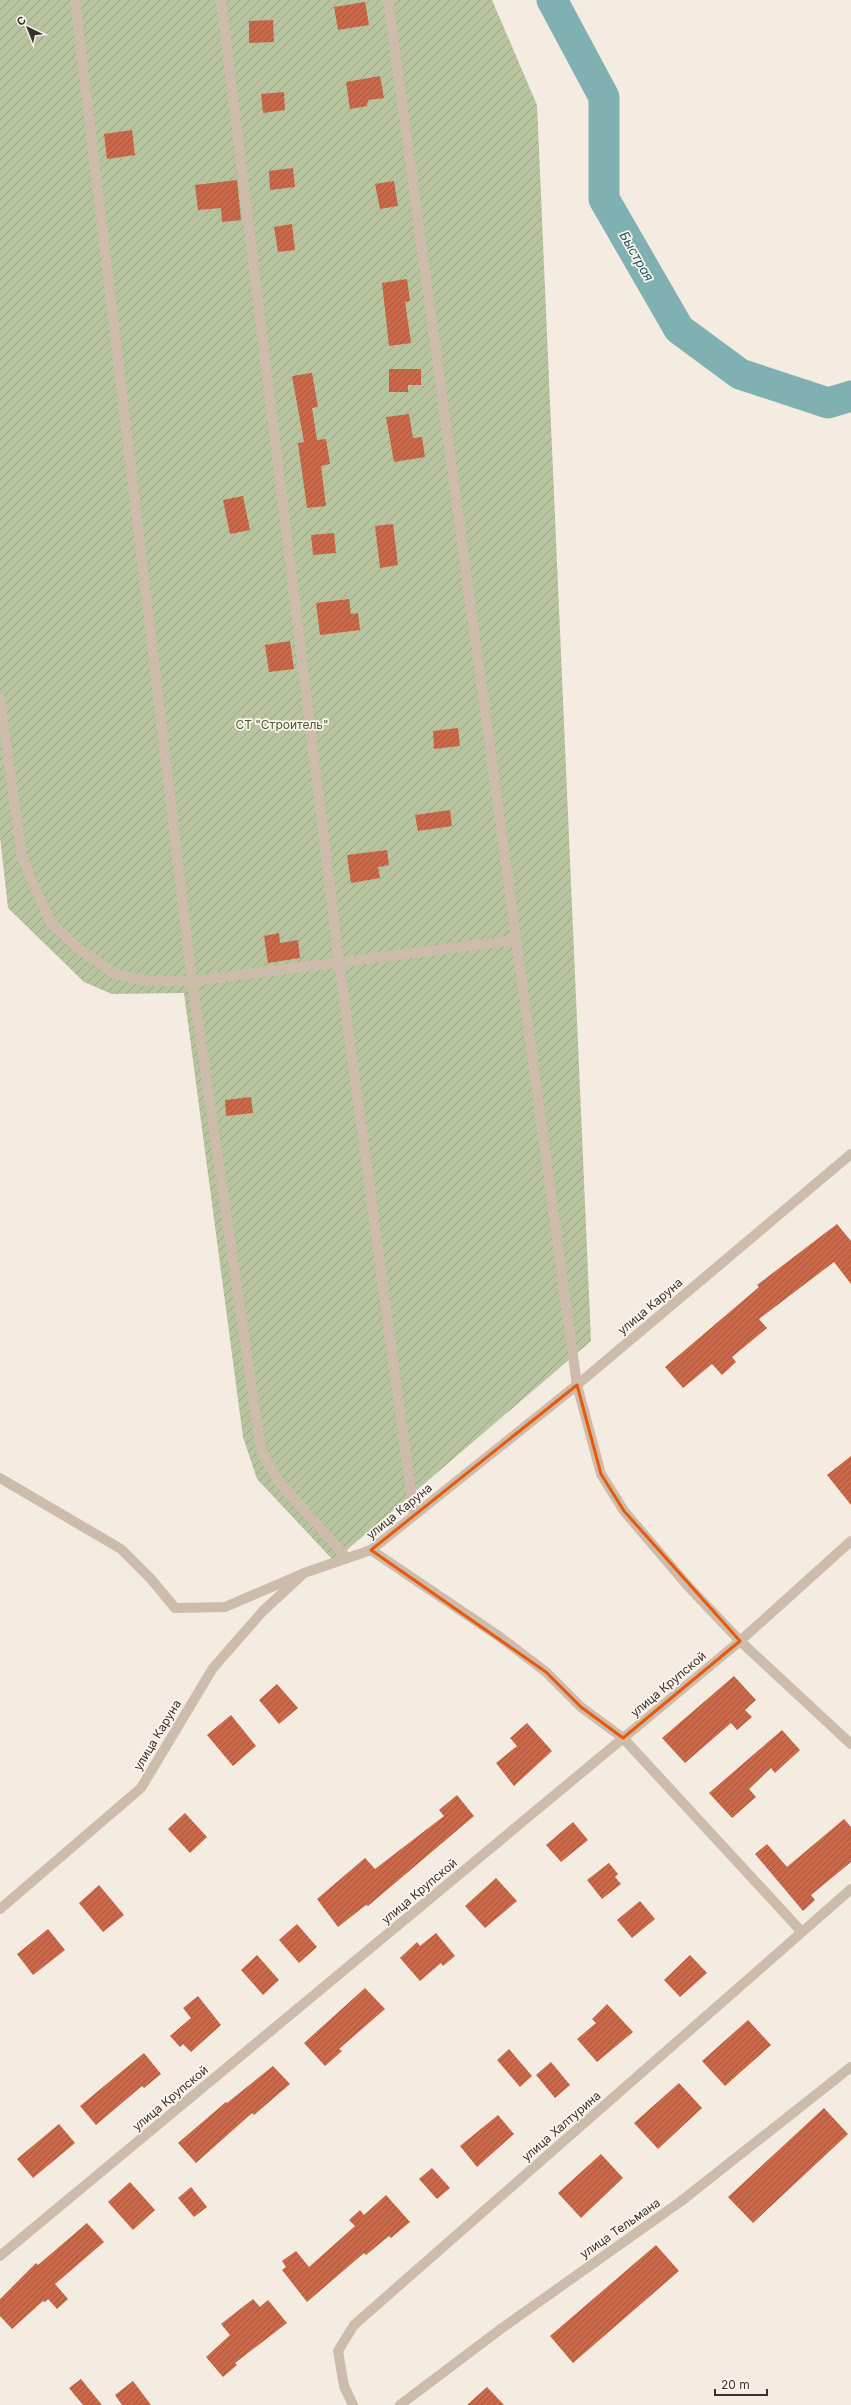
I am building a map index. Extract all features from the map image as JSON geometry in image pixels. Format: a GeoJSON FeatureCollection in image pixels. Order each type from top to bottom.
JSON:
{"type":"FeatureCollection","features":[{"type":"Feature","properties":{"kind":"street"},"geometry":{"type":"LineString","coordinates":[[75,0],[192,981],[260,1451],[279,1482],[347,1558]]}},
{"type":"Feature","properties":{"kind":"street"},"geometry":{"type":"LineString","coordinates":[[221,0],[338,962],[414,1516]]}},
{"type":"Feature","properties":{"kind":"street"},"geometry":{"type":"LineString","coordinates":[[388,0],[576,1385],[601,1474],[624,1511],[687,1586],[740,1641],[851,1744]]}},
{"type":"Feature","properties":{"kind":"street"},"geometry":{"type":"LineString","coordinates":[[0,698],[22,858],[52,923],[78,948],[115,974],[148,981],[192,981],[516,940]]}},
{"type":"Feature","properties":{"kind":"street","name":"улица Каруна"},"geometry":{"type":"LineString","coordinates":[[0,1909],[141,1788],[213,1668],[263,1611],[304,1573],[371,1550],[576,1385],[851,1154]]}},
{"type":"Feature","properties":{"kind":"street"},"geometry":{"type":"LineString","coordinates":[[0,1478],[120,1549],[152,1579],[175,1608],[225,1607],[304,1573]]}},
{"type":"Feature","properties":{"kind":"street","name":"улица Крупской"},"geometry":{"type":"LineString","coordinates":[[0,2256],[740,1641],[851,1541]]}},
{"type":"Feature","properties":{"kind":"street"},"geometry":{"type":"LineString","coordinates":[[371,1550],[500,1637],[546,1672],[581,1707],[623,1738],[801,1932]]}},
{"type":"Feature","properties":{"kind":"street","name":"улица Халтурина"},"geometry":{"type":"LineString","coordinates":[[353,2405],[344,2386],[338,2351],[354,2325],[851,1889]]}},
{"type":"Feature","properties":{"kind":"street","name":"улица Тельмана"},"geometry":{"type":"LineString","coordinates":[[400,2405],[502,2328],[680,2202],[851,2067]]}},
{"type":"Feature","properties":{"kind":"highlighted area"},"geometry":{"type":"Polygon","coordinates":[[[577,1385],[601,1474],[624,1511],[740,1641],[623,1738],[581,1707],[546,1672],[371,1550],[577,1385]]]}},
{"type":"Feature","properties":{"kind":"green space","name":"СТ \"Строитель\""},"geometry":{"type":"Polygon","coordinates":[[[0,0],[492,0],[537,105],[591,1341],[334,1561],[257,1479],[243,1437],[184,993],[112,994],[84,982],[8,908],[0,837],[0,0]]]}},
{"type":"Feature","properties":{"kind":"building"},"geometry":{"type":"Polygon","coordinates":[[[365,2],[369,25],[338,30],[334,7],[365,2]]]}},
{"type":"Feature","properties":{"kind":"building"},"geometry":{"type":"Polygon","coordinates":[[[273,20],[274,42],[249,43],[249,21],[273,20]]]}},
{"type":"Feature","properties":{"kind":"building"},"geometry":{"type":"Polygon","coordinates":[[[380,76],[384,98],[368,100],[367,106],[350,109],[346,82],[380,76]]]}},
{"type":"Feature","properties":{"kind":"building"},"geometry":{"type":"Polygon","coordinates":[[[284,92],[285,110],[263,113],[261,94],[284,92]]]}},
{"type":"Feature","properties":{"kind":"building"},"geometry":{"type":"Polygon","coordinates":[[[132,130],[135,155],[107,159],[104,134],[132,130]]]}},
{"type":"Feature","properties":{"kind":"building"},"geometry":{"type":"Polygon","coordinates":[[[293,168],[295,187],[270,190],[269,171],[293,168]]]}},
{"type":"Feature","properties":{"kind":"building"},"geometry":{"type":"Polygon","coordinates":[[[237,180],[241,220],[222,222],[221,208],[198,210],[195,185],[237,180]]]}},
{"type":"Feature","properties":{"kind":"building"},"geometry":{"type":"Polygon","coordinates":[[[394,181],[398,206],[380,209],[375,184],[394,181]]]}},
{"type":"Feature","properties":{"kind":"building"},"geometry":{"type":"Polygon","coordinates":[[[292,224],[295,250],[278,252],[274,227],[292,224]]]}},
{"type":"Feature","properties":{"kind":"building"},"geometry":{"type":"Polygon","coordinates":[[[407,279],[410,301],[405,302],[411,343],[389,346],[382,283],[407,279]]]}},
{"type":"Feature","properties":{"kind":"building"},"geometry":{"type":"Polygon","coordinates":[[[389,369],[421,369],[421,385],[408,385],[408,392],[389,392],[389,369]]]}},
{"type":"Feature","properties":{"kind":"building"},"geometry":{"type":"Polygon","coordinates":[[[312,373],[318,407],[312,408],[317,440],[326,439],[330,464],[321,466],[326,506],[307,508],[298,443],[304,442],[292,376],[312,373]]]}},
{"type":"Feature","properties":{"kind":"building"},"geometry":{"type":"Polygon","coordinates":[[[409,414],[413,438],[422,437],[425,457],[394,462],[386,417],[409,414]]]}},
{"type":"Feature","properties":{"kind":"building"},"geometry":{"type":"Polygon","coordinates":[[[243,496],[250,530],[230,534],[223,500],[243,496]]]}},
{"type":"Feature","properties":{"kind":"building"},"geometry":{"type":"Polygon","coordinates":[[[393,524],[398,565],[380,568],[375,526],[393,524]]]}},
{"type":"Feature","properties":{"kind":"building"},"geometry":{"type":"Polygon","coordinates":[[[334,533],[336,553],[313,555],[311,535],[334,533]]]}},
{"type":"Feature","properties":{"kind":"building"},"geometry":{"type":"Polygon","coordinates":[[[349,599],[351,614],[358,613],[360,630],[320,635],[316,603],[349,599]]]}},
{"type":"Feature","properties":{"kind":"building"},"geometry":{"type":"Polygon","coordinates":[[[290,641],[294,669],[269,672],[265,645],[290,641]]]}},
{"type":"Feature","properties":{"kind":"building"},"geometry":{"type":"Polygon","coordinates":[[[458,728],[460,746],[434,749],[433,731],[458,728]]]}},
{"type":"Feature","properties":{"kind":"building"},"geometry":{"type":"Polygon","coordinates":[[[450,810],[452,826],[418,831],[415,815],[450,810]]]}},
{"type":"Feature","properties":{"kind":"building"},"geometry":{"type":"Polygon","coordinates":[[[387,850],[389,865],[378,867],[380,878],[351,883],[347,855],[387,850]]]}},
{"type":"Feature","properties":{"kind":"building"},"geometry":{"type":"Polygon","coordinates":[[[279,933],[280,943],[298,940],[300,958],[268,963],[264,936],[279,933]]]}},
{"type":"Feature","properties":{"kind":"building"},"geometry":{"type":"Polygon","coordinates":[[[251,1097],[253,1113],[226,1116],[225,1100],[251,1097]]]}},
{"type":"Feature","properties":{"kind":"building"},"geometry":{"type":"Polygon","coordinates":[[[837,1224],[851,1241],[851,1284],[834,1262],[759,1319],[767,1328],[732,1357],[736,1362],[722,1375],[712,1364],[683,1388],[665,1367],[759,1287],[757,1285],[837,1224]]]}},
{"type":"Feature","properties":{"kind":"building"},"geometry":{"type":"Polygon","coordinates":[[[851,1456],[851,1505],[827,1475],[851,1456]]]}},
{"type":"Feature","properties":{"kind":"building"},"geometry":{"type":"Polygon","coordinates":[[[734,1676],[756,1700],[745,1710],[752,1717],[737,1730],[731,1723],[685,1763],[662,1738],[734,1676]]]}},
{"type":"Feature","properties":{"kind":"building"},"geometry":{"type":"Polygon","coordinates":[[[277,1684],[298,1708],[279,1724],[259,1700],[277,1684]]]}},
{"type":"Feature","properties":{"kind":"building"},"geometry":{"type":"Polygon","coordinates":[[[231,1715],[256,1746],[233,1766],[207,1735],[231,1715]]]}},
{"type":"Feature","properties":{"kind":"building"},"geometry":{"type":"Polygon","coordinates":[[[527,1723],[552,1751],[514,1786],[496,1763],[517,1746],[510,1738],[527,1723]]]}},
{"type":"Feature","properties":{"kind":"building"},"geometry":{"type":"Polygon","coordinates":[[[782,1730],[800,1750],[775,1773],[771,1768],[749,1789],[756,1797],[732,1818],[709,1793],[782,1730]]]}},
{"type":"Feature","properties":{"kind":"building"},"geometry":{"type":"Polygon","coordinates":[[[457,1795],[474,1816],[368,1906],[366,1905],[338,1927],[317,1899],[365,1858],[375,1869],[444,1816],[439,1810],[457,1795]]]}},
{"type":"Feature","properties":{"kind":"building"},"geometry":{"type":"Polygon","coordinates":[[[185,1813],[207,1837],[190,1853],[168,1829],[185,1813]]]}},
{"type":"Feature","properties":{"kind":"building"},"geometry":{"type":"Polygon","coordinates":[[[844,1819],[851,1827],[851,1862],[811,1895],[815,1900],[803,1911],[755,1854],[767,1844],[787,1867],[844,1819]]]}},
{"type":"Feature","properties":{"kind":"building"},"geometry":{"type":"Polygon","coordinates":[[[573,1822],[588,1840],[561,1862],[546,1845],[573,1822]]]}},
{"type":"Feature","properties":{"kind":"building"},"geometry":{"type":"Polygon","coordinates":[[[609,1863],[618,1874],[615,1877],[621,1884],[602,1899],[587,1880],[609,1863]]]}},
{"type":"Feature","properties":{"kind":"building"},"geometry":{"type":"Polygon","coordinates":[[[496,1878],[517,1901],[485,1928],[465,1906],[496,1878]]]}},
{"type":"Feature","properties":{"kind":"building"},"geometry":{"type":"Polygon","coordinates":[[[99,1885],[124,1915],[103,1932],[79,1903],[99,1885]]]}},
{"type":"Feature","properties":{"kind":"building"},"geometry":{"type":"Polygon","coordinates":[[[640,1901],[655,1919],[632,1938],[617,1920],[640,1901]]]}},
{"type":"Feature","properties":{"kind":"building"},"geometry":{"type":"Polygon","coordinates":[[[297,1924],[317,1947],[299,1963],[279,1940],[297,1924]]]}},
{"type":"Feature","properties":{"kind":"building"},"geometry":{"type":"Polygon","coordinates":[[[48,1929],[65,1950],[33,1975],[17,1954],[48,1929]]]}},
{"type":"Feature","properties":{"kind":"building"},"geometry":{"type":"Polygon","coordinates":[[[436,1933],[455,1956],[443,1966],[441,1963],[420,1981],[400,1958],[417,1942],[420,1946],[436,1933]]]}},
{"type":"Feature","properties":{"kind":"building"},"geometry":{"type":"Polygon","coordinates":[[[257,1955],[279,1980],[263,1995],[241,1970],[257,1955]]]}},
{"type":"Feature","properties":{"kind":"building"},"geometry":{"type":"Polygon","coordinates":[[[690,1955],[707,1973],[680,1997],[664,1980],[690,1955]]]}},
{"type":"Feature","properties":{"kind":"building"},"geometry":{"type":"Polygon","coordinates":[[[365,1988],[385,2009],[339,2049],[342,2051],[325,2066],[304,2043],[365,1988]]]}},
{"type":"Feature","properties":{"kind":"building"},"geometry":{"type":"Polygon","coordinates":[[[198,1996],[221,2025],[191,2052],[183,2044],[180,2047],[170,2036],[191,2018],[183,2008],[198,1996]]]}},
{"type":"Feature","properties":{"kind":"building"},"geometry":{"type":"Polygon","coordinates":[[[607,2004],[633,2032],[597,2062],[577,2039],[596,2023],[592,2019],[607,2004]]]}},
{"type":"Feature","properties":{"kind":"building"},"geometry":{"type":"Polygon","coordinates":[[[748,2020],[771,2045],[725,2086],[702,2061],[748,2020]]]}},
{"type":"Feature","properties":{"kind":"building"},"geometry":{"type":"Polygon","coordinates":[[[509,2049],[532,2076],[520,2087],[497,2060],[509,2049]]]}},
{"type":"Feature","properties":{"kind":"building"},"geometry":{"type":"Polygon","coordinates":[[[144,2053],[161,2074],[144,2088],[142,2086],[96,2125],[80,2106],[144,2053]]]}},
{"type":"Feature","properties":{"kind":"building"},"geometry":{"type":"Polygon","coordinates":[[[551,2062],[570,2085],[555,2098],[536,2075],[551,2062]]]}},
{"type":"Feature","properties":{"kind":"building"},"geometry":{"type":"Polygon","coordinates":[[[273,2066],[290,2084],[254,2115],[252,2113],[196,2163],[178,2143],[226,2102],[227,2103],[273,2066]]]}},
{"type":"Feature","properties":{"kind":"building"},"geometry":{"type":"Polygon","coordinates":[[[679,2083],[702,2108],[658,2149],[634,2123],[679,2083]]]}},
{"type":"Feature","properties":{"kind":"building"},"geometry":{"type":"Polygon","coordinates":[[[824,2108],[848,2134],[753,2223],[728,2197],[824,2108]]]}},
{"type":"Feature","properties":{"kind":"building"},"geometry":{"type":"Polygon","coordinates":[[[498,2115],[514,2134],[477,2167],[460,2146],[498,2115]]]}},
{"type":"Feature","properties":{"kind":"building"},"geometry":{"type":"Polygon","coordinates":[[[59,2124],[75,2143],[33,2178],[17,2159],[59,2124]]]}},
{"type":"Feature","properties":{"kind":"building"},"geometry":{"type":"Polygon","coordinates":[[[601,2154],[623,2178],[581,2218],[558,2193],[601,2154]]]}},
{"type":"Feature","properties":{"kind":"building"},"geometry":{"type":"Polygon","coordinates":[[[432,2168],[450,2188],[437,2199],[419,2179],[432,2168]]]}},
{"type":"Feature","properties":{"kind":"building"},"geometry":{"type":"Polygon","coordinates":[[[130,2182],[155,2210],[133,2230],[108,2202],[130,2182]]]}},
{"type":"Feature","properties":{"kind":"building"},"geometry":{"type":"Polygon","coordinates":[[[191,2187],[207,2207],[194,2217],[178,2198],[191,2187]]]}},
{"type":"Feature","properties":{"kind":"building"},"geometry":{"type":"Polygon","coordinates":[[[386,2195],[410,2222],[391,2238],[389,2236],[366,2255],[364,2253],[307,2302],[282,2270],[286,2267],[282,2261],[296,2251],[309,2267],[355,2226],[349,2220],[360,2210],[364,2215],[386,2195]]]}},
{"type":"Feature","properties":{"kind":"building"},"geometry":{"type":"Polygon","coordinates":[[[87,2223],[104,2242],[55,2284],[68,2299],[57,2309],[48,2299],[45,2302],[43,2301],[12,2329],[0,2316],[0,2299],[36,2263],[38,2265],[87,2223]]]}},
{"type":"Feature","properties":{"kind":"building"},"geometry":{"type":"Polygon","coordinates":[[[656,2245],[679,2271],[573,2363],[550,2336],[656,2245]]]}},
{"type":"Feature","properties":{"kind":"building"},"geometry":{"type":"Polygon","coordinates":[[[253,2299],[260,2307],[268,2300],[287,2323],[235,2363],[237,2365],[223,2377],[206,2357],[230,2335],[221,2324],[253,2299]]]}},
{"type":"Feature","properties":{"kind":"building"},"geometry":{"type":"Polygon","coordinates":[[[81,2379],[102,2405],[83,2405],[69,2388],[81,2379]]]}},
{"type":"Feature","properties":{"kind":"building"},"geometry":{"type":"Polygon","coordinates":[[[133,2381],[151,2405],[122,2405],[115,2395],[133,2381]]]}},
{"type":"Feature","properties":{"kind":"building"},"geometry":{"type":"Polygon","coordinates":[[[487,2387],[504,2405],[467,2405],[487,2387]]]}},
{"type":"Feature","properties":{"kind":"waterway","name":"Быстрая"},"geometry":{"type":"LineString","coordinates":[[552,0],[604,97],[604,199],[679,329],[740,374],[828,403],[851,396]]}}]}
